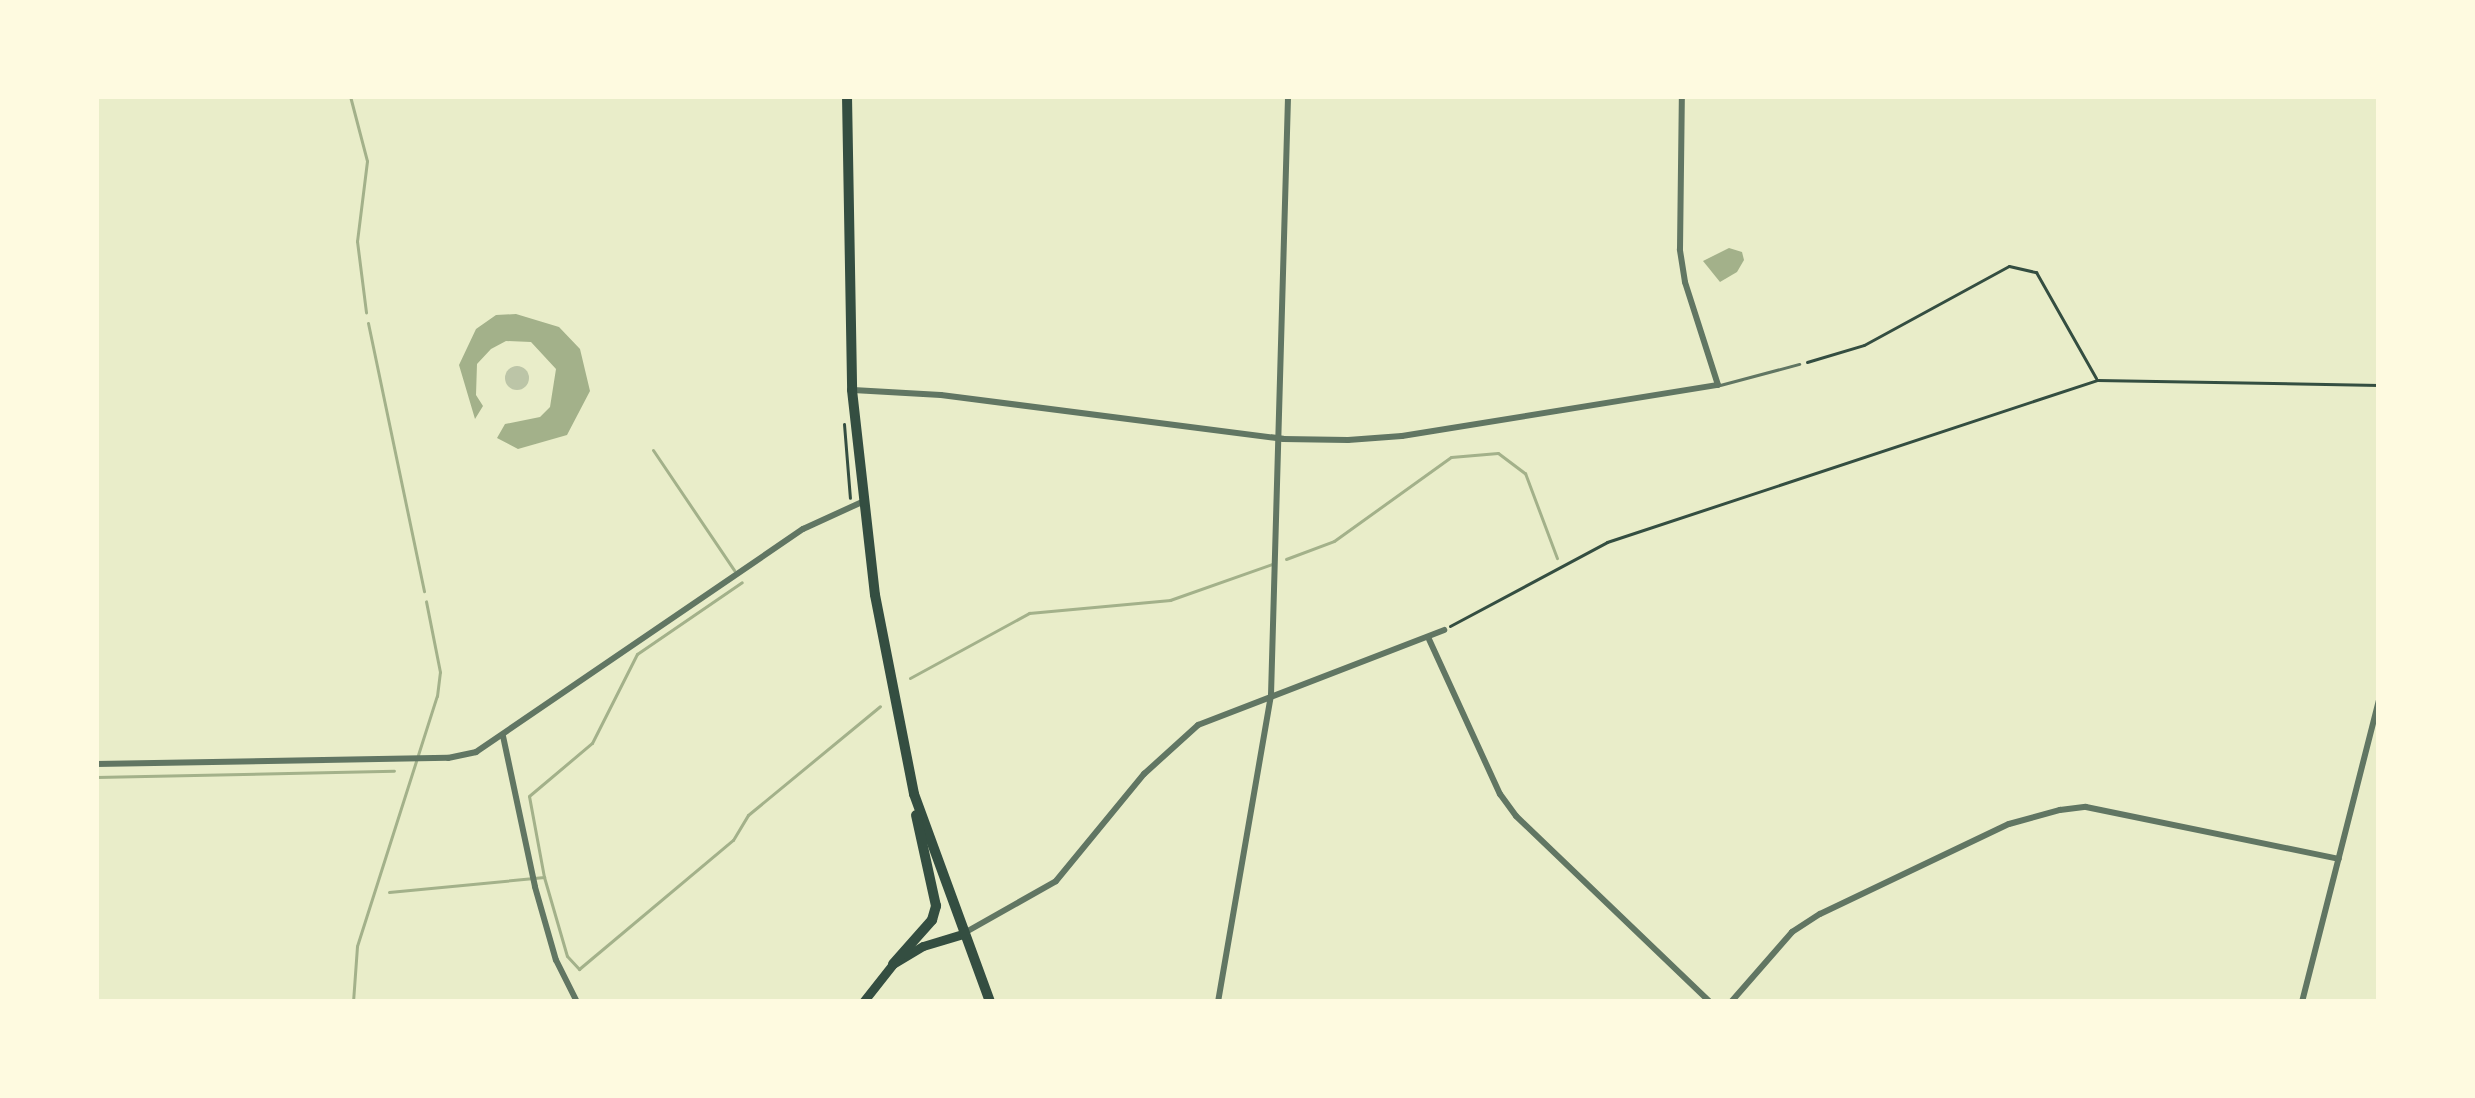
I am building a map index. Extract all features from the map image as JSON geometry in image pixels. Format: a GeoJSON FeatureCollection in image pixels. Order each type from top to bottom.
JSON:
{"type":"FeatureCollection","features":[{"type":"Feature","properties":{"kind":"main road"},"geometry":{"type":"LineString","coordinates":[[848,96],[856,503],[936,906],[932,920],[863,1002]]}},
{"type":"Feature","properties":{"kind":"main road"},"geometry":{"type":"LineString","coordinates":[[914,794],[989,1002]]}},
{"type":"Feature","properties":{"kind":"main road"},"geometry":{"type":"LineString","coordinates":[[893,964],[923,946],[963,934]]}},
{"type":"Feature","properties":{"kind":"street"},"geometry":{"type":"LineString","coordinates":[[1218,1002],[1271,695],[1283,439],[1288,96]]}},
{"type":"Feature","properties":{"kind":"street"},"geometry":{"type":"LineString","coordinates":[[852,390],[940,395],[1283,439],[1377,440],[1718,385],[1685,282],[1680,248],[1682,96]]}},
{"type":"Feature","properties":{"kind":"street"},"geometry":{"type":"LineString","coordinates":[[96,764],[411,759],[476,752],[803,529],[856,503]]}},
{"type":"Feature","properties":{"kind":"street"},"geometry":{"type":"LineString","coordinates":[[963,934],[1056,881],[1144,774],[1183,736],[1217,715],[1444,629]]}},
{"type":"Feature","properties":{"kind":"street"},"geometry":{"type":"LineString","coordinates":[[1428,637],[1500,794],[1516,816],[1710,1002]]}},
{"type":"Feature","properties":{"kind":"street"},"geometry":{"type":"LineString","coordinates":[[2302,1002],[2379,700]]}},
{"type":"Feature","properties":{"kind":"street"},"geometry":{"type":"LineString","coordinates":[[503,736],[556,961],[577,1002]]}},
{"type":"Feature","properties":{"kind":"street"},"geometry":{"type":"LineString","coordinates":[[1731,1002],[1792,932],[1820,914],[2008,824],[2060,810],[2086,807],[2339,859]]}},
{"type":"Feature","properties":{"kind":"lane"},"geometry":{"type":"LineString","coordinates":[[1718,385],[1799,364]]}},
{"type":"Feature","properties":{"kind":"path"},"geometry":{"type":"LineString","coordinates":[[1799,364],[1864,345],[2009,266],[2036,272],[2097,380]]}},
{"type":"Feature","properties":{"kind":"path"},"geometry":{"type":"LineString","coordinates":[[1444,629],[1607,542],[2097,380],[2379,385]]}},
{"type":"Feature","properties":{"kind":"path"},"geometry":{"type":"LineString","coordinates":[[843,410],[856,503]]}},
{"type":"Feature","properties":{"kind":"shaded area"},"geometry":{"type":"Polygon","coordinates":[[[1729,248],[1742,252],[1744,260],[1737,272],[1720,282],[1703,261],[1729,248]]]}},
{"type":"Feature","properties":{"kind":"shaded area"},"geometry":{"type":"Polygon","coordinates":[[[516,314],[559,327],[580,349],[590,391],[567,435],[518,449],[497,438],[505,424],[540,417],[550,407],[556,369],[531,342],[506,341],[491,349],[477,364],[476,395],[483,406],[475,419],[459,365],[476,329],[496,315],[516,314]]]}},
{"type":"Feature","properties":{"kind":"building"},"geometry":{"type":"Polygon","coordinates":[[[517,366],[526,369],[526,387],[517,390],[508,387],[505,378],[508,369],[517,366]]]}},
{"type":"Feature","properties":{"kind":"waterway"},"geometry":{"type":"LineString","coordinates":[[350,96],[367,161],[357,241],[366,312]]}},
{"type":"Feature","properties":{"kind":"waterway"},"geometry":{"type":"LineString","coordinates":[[368,323],[424,591]]}},
{"type":"Feature","properties":{"kind":"waterway"},"geometry":{"type":"LineString","coordinates":[[653,450],[734,570]]}},
{"type":"Feature","properties":{"kind":"waterway"},"geometry":{"type":"LineString","coordinates":[[1286,559],[1334,541],[1451,457],[1498,453],[1525,473],[1557,558]]}},
{"type":"Feature","properties":{"kind":"waterway"},"geometry":{"type":"LineString","coordinates":[[910,678],[1029,613],[1170,600],[1272,564]]}},
{"type":"Feature","properties":{"kind":"waterway"},"geometry":{"type":"LineString","coordinates":[[389,892],[544,877],[529,796],[592,743],[637,654],[742,582]]}},
{"type":"Feature","properties":{"kind":"waterway"},"geometry":{"type":"LineString","coordinates":[[353,1002],[357,946],[437,696],[440,672],[426,601]]}},
{"type":"Feature","properties":{"kind":"waterway"},"geometry":{"type":"LineString","coordinates":[[544,877],[567,956],[579,969],[733,840],[748,815],[880,706]]}},
{"type":"Feature","properties":{"kind":"waterway"},"geometry":{"type":"LineString","coordinates":[[96,777],[394,771]]}}]}
